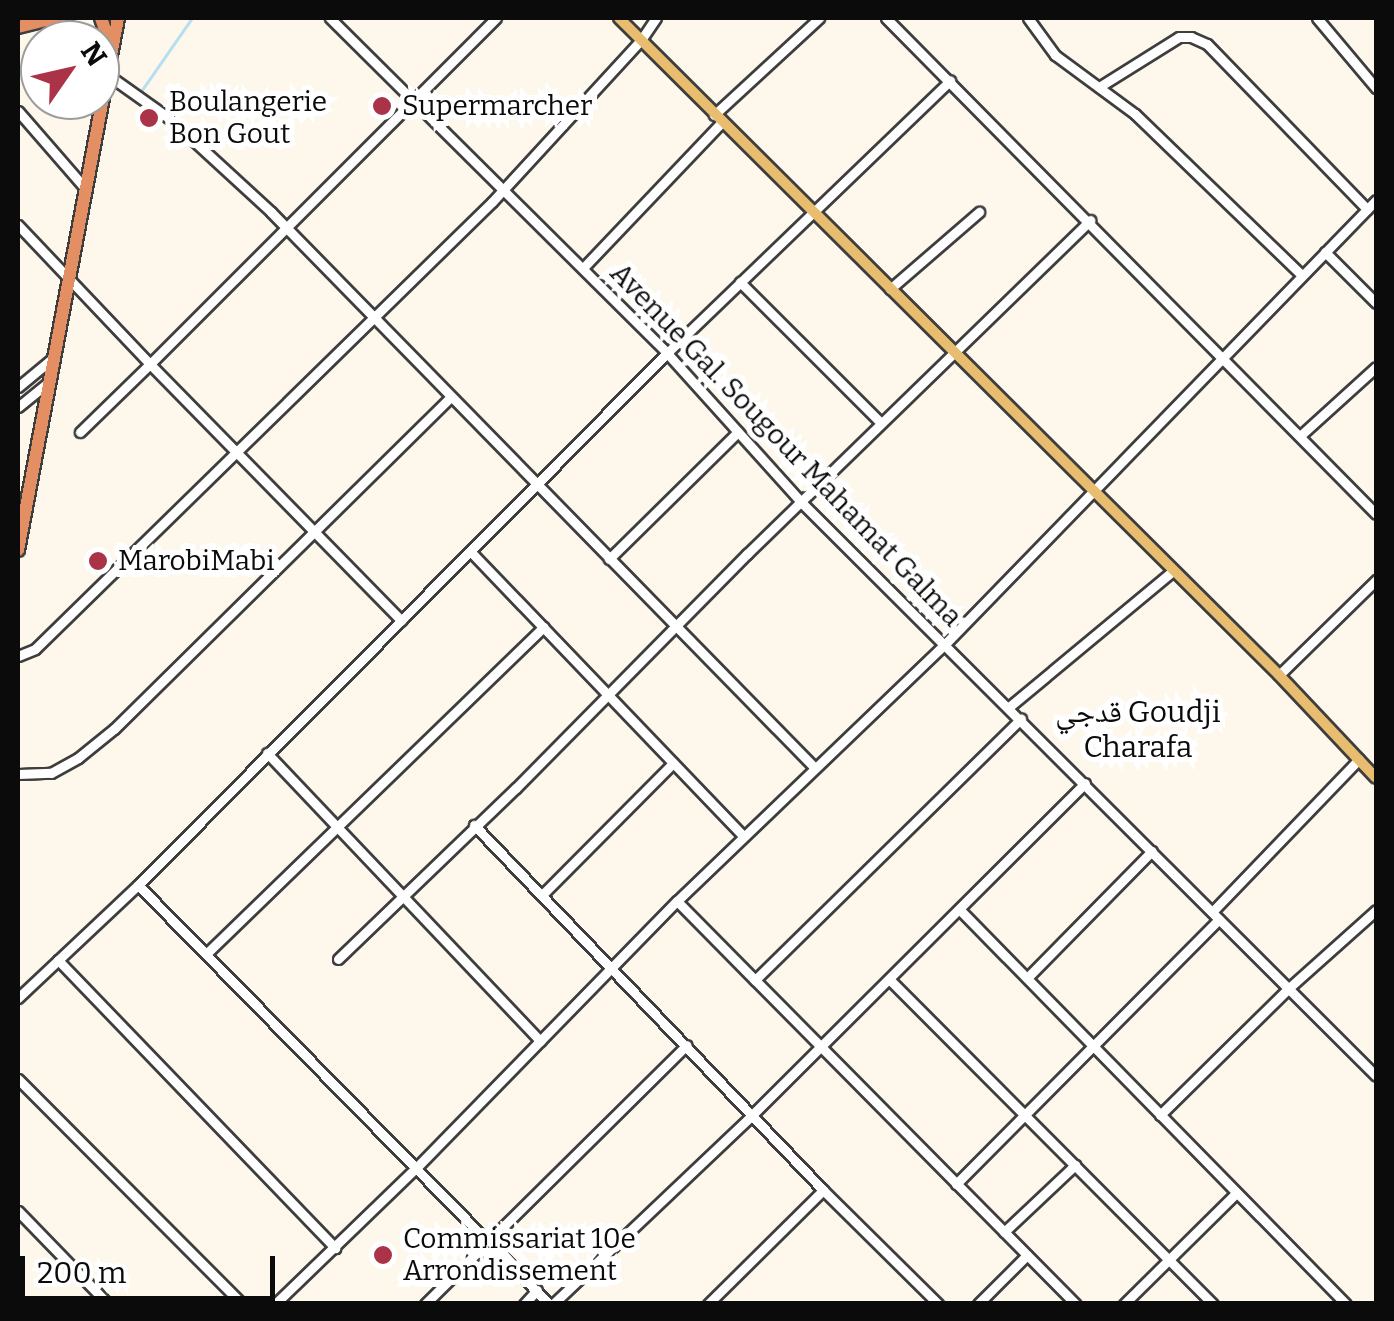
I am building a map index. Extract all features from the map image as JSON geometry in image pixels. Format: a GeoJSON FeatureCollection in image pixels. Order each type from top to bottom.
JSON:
{"type":"FeatureCollection","features":[{"type":"Feature","properties":{"kind":"highway"},"geometry":{"type":"LineString","coordinates":[[18,550],[97,120]]}},
{"type":"Feature","properties":{"kind":"main road"},"geometry":{"type":"LineString","coordinates":[[618,18],[1279,675],[1376,778]]}},
{"type":"Feature","properties":{"kind":"street","name":"Avenue Gal. Sougour Mahamat Galma"},"geometry":{"type":"LineString","coordinates":[[330,18],[667,353],[801,502],[1376,1076]]}},
{"type":"Feature","properties":{"kind":"street"},"geometry":{"type":"LineString","coordinates":[[80,432],[496,18]]}},
{"type":"Feature","properties":{"kind":"street"},"geometry":{"type":"LineString","coordinates":[[18,656],[35,650],[502,191],[641,40],[656,18]]}},
{"type":"Feature","properties":{"kind":"street"},"geometry":{"type":"LineString","coordinates":[[583,268],[718,118],[818,18]]}},
{"type":"Feature","properties":{"kind":"street"},"geometry":{"type":"LineString","coordinates":[[886,18],[1090,220],[1376,514]]}},
{"type":"Feature","properties":{"kind":"street"},"geometry":{"type":"LineString","coordinates":[[1028,18],[1055,55],[1135,114],[1302,276]]}},
{"type":"Feature","properties":{"kind":"street"},"geometry":{"type":"LineString","coordinates":[[1317,18],[1376,88]]}},
{"type":"Feature","properties":{"kind":"street"},"geometry":{"type":"LineString","coordinates":[[1098,87],[1179,37],[1207,44],[1367,210]]}},
{"type":"Feature","properties":{"kind":"street"},"geometry":{"type":"LineString","coordinates":[[18,998],[138,885],[667,353],[950,81]]}},
{"type":"Feature","properties":{"kind":"street"},"geometry":{"type":"LineString","coordinates":[[120,87],[170,118],[285,226],[814,767]]}},
{"type":"Feature","properties":{"kind":"street"},"geometry":{"type":"LineString","coordinates":[[18,111],[84,187]]}},
{"type":"Feature","properties":{"kind":"street"},"geometry":{"type":"LineString","coordinates":[[275,1304],[416,1168],[678,900],[946,643],[1090,490],[1376,200]]}},
{"type":"Feature","properties":{"kind":"street"},"geometry":{"type":"LineString","coordinates":[[890,290],[978,212]]}},
{"type":"Feature","properties":{"kind":"street"},"geometry":{"type":"LineString","coordinates":[[338,958],[1090,220]]}},
{"type":"Feature","properties":{"kind":"street"},"geometry":{"type":"LineString","coordinates":[[18,225],[401,620]]}},
{"type":"Feature","properties":{"kind":"street"},"geometry":{"type":"LineString","coordinates":[[1326,252],[1376,303]]}},
{"type":"Feature","properties":{"kind":"street"},"geometry":{"type":"LineString","coordinates":[[740,282],[881,423]]}},
{"type":"Feature","properties":{"kind":"street"},"geometry":{"type":"LineString","coordinates":[[18,387],[53,358]]}},
{"type":"Feature","properties":{"kind":"street"},"geometry":{"type":"LineString","coordinates":[[1301,434],[1375,372]]}},
{"type":"Feature","properties":{"kind":"street"},"geometry":{"type":"LineString","coordinates":[[18,407],[48,382]]}},
{"type":"Feature","properties":{"kind":"street"},"geometry":{"type":"LineString","coordinates":[[18,774],[51,772],[102,739],[156,692],[451,397]]}},
{"type":"Feature","properties":{"kind":"street"},"geometry":{"type":"LineString","coordinates":[[609,559],[738,432]]}},
{"type":"Feature","properties":{"kind":"street"},"geometry":{"type":"LineString","coordinates":[[470,551],[743,836]]}},
{"type":"Feature","properties":{"kind":"street"},"geometry":{"type":"LineString","coordinates":[[1009,707],[1174,570]]}},
{"type":"Feature","properties":{"kind":"street"},"geometry":{"type":"LineString","coordinates":[[1279,675],[1376,580]]}},
{"type":"Feature","properties":{"kind":"street"},"geometry":{"type":"LineString","coordinates":[[206,954],[543,627]]}},
{"type":"Feature","properties":{"kind":"street"},"geometry":{"type":"LineString","coordinates":[[754,980],[1020,718]]}},
{"type":"Feature","properties":{"kind":"street"},"geometry":{"type":"LineString","coordinates":[[267,753],[540,1041]]}},
{"type":"Feature","properties":{"kind":"street"},"geometry":{"type":"LineString","coordinates":[[956,1184],[1216,915],[1358,759]]}},
{"type":"Feature","properties":{"kind":"street"},"geometry":{"type":"LineString","coordinates":[[542,895],[673,763]]}},
{"type":"Feature","properties":{"kind":"street"},"geometry":{"type":"LineString","coordinates":[[138,885],[551,1304],[752,1116],[1085,784]]}},
{"type":"Feature","properties":{"kind":"street"},"geometry":{"type":"LineString","coordinates":[[474,825],[823,1190],[938,1304]]}},
{"type":"Feature","properties":{"kind":"street"},"geometry":{"type":"LineString","coordinates":[[1027,978],[1152,851]]}},
{"type":"Feature","properties":{"kind":"street"},"geometry":{"type":"LineString","coordinates":[[678,900],[1076,1304]]}},
{"type":"Feature","properties":{"kind":"street"},"geometry":{"type":"LineString","coordinates":[[960,909],[1346,1304]]}},
{"type":"Feature","properties":{"kind":"street"},"geometry":{"type":"LineString","coordinates":[[1160,1115],[1290,987],[1376,910]]}},
{"type":"Feature","properties":{"kind":"street"},"geometry":{"type":"LineString","coordinates":[[58,960],[335,1248]]}},
{"type":"Feature","properties":{"kind":"street"},"geometry":{"type":"LineString","coordinates":[[889,979],[1213,1304]]}},
{"type":"Feature","properties":{"kind":"street"},"geometry":{"type":"LineString","coordinates":[[425,1304],[687,1046]]}},
{"type":"Feature","properties":{"kind":"street"},"geometry":{"type":"LineString","coordinates":[[18,1079],[242,1304]]}},
{"type":"Feature","properties":{"kind":"street"},"geometry":{"type":"LineString","coordinates":[[1004,1232],[1075,1165]]}},
{"type":"Feature","properties":{"kind":"street"},"geometry":{"type":"LineString","coordinates":[[708,1304],[823,1190]]}},
{"type":"Feature","properties":{"kind":"street"},"geometry":{"type":"LineString","coordinates":[[1124,1304],[1236,1194]]}},
{"type":"Feature","properties":{"kind":"street"},"geometry":{"type":"LineString","coordinates":[[18,1211],[108,1304]]}},
{"type":"Feature","properties":{"kind":"street"},"geometry":{"type":"LineString","coordinates":[[978,1304],[1027,1255]]}},
{"type":"Feature","properties":{"kind":"street"},"geometry":{"type":"LineString","coordinates":[[524,1304],[537,1290]]}},
{"type":"Feature","properties":{"kind":"waterway"},"geometry":{"type":"LineString","coordinates":[[142,90],[192,18]]}},
{"type":"Feature","properties":{"kind":"place","name":"Supermarcher"},"geometry":{"type":"Point","coordinates":[382,106]}},
{"type":"Feature","properties":{"kind":"place","name":"Boulangerie Bon Gout"},"geometry":{"type":"Point","coordinates":[149,118]}},
{"type":"Feature","properties":{"kind":"place","name":"MarobiMabi"},"geometry":{"type":"Point","coordinates":[98,561]}},
{"type":"Feature","properties":{"kind":"place","name":"Commissariat 10e Arrondissement"},"geometry":{"type":"Point","coordinates":[383,1255]}},
{"type":"Feature","properties":{"kind":"district","name":"قدجي Goudji Charafa"},"geometry":{"type":"Point","coordinates":[1138,729]}}]}
